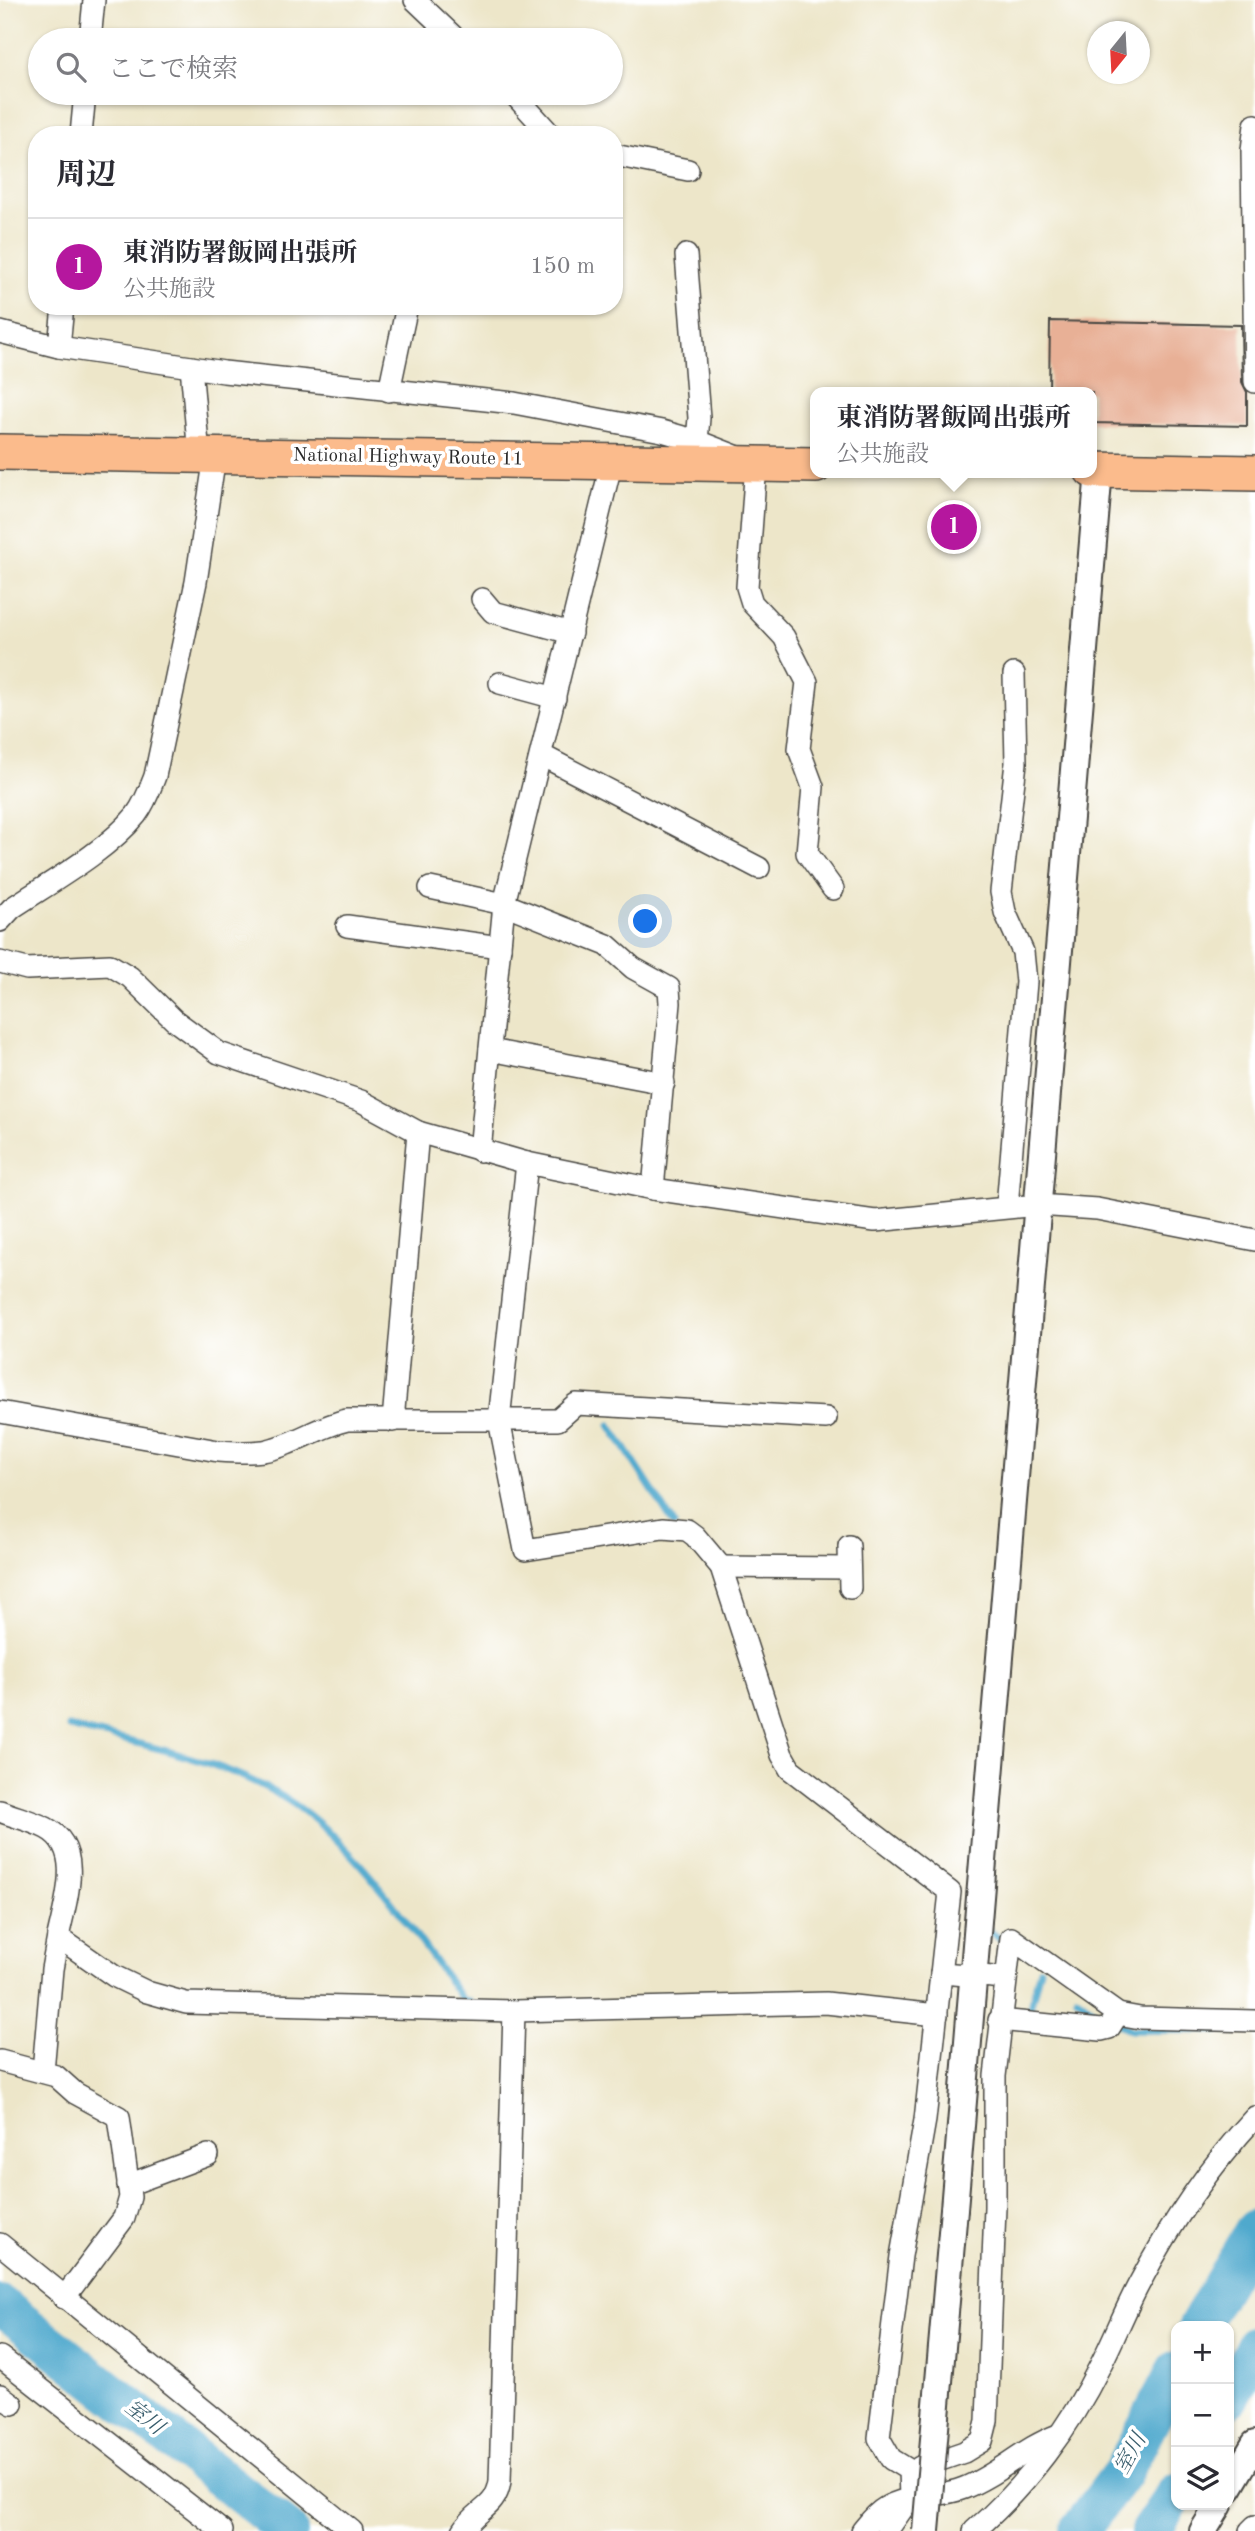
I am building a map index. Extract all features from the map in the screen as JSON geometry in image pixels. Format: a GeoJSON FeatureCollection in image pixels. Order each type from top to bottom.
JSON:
{"type":"FeatureCollection","features":[{"type":"Feature","properties":{"kind":"highway","name":"National Highway Route 11"},"geometry":{"type":"LineString","coordinates":[[0,452],[810,465]]}},
{"type":"Feature","properties":{"kind":"highway"},"geometry":{"type":"LineString","coordinates":[[1097,470],[1255,473]]}},
{"type":"Feature","properties":{"kind":"street"},"geometry":{"type":"LineString","coordinates":[[91,28],[94,0]]}},
{"type":"Feature","properties":{"kind":"street"},"geometry":{"type":"LineString","coordinates":[[415,0],[444,28]]}},
{"type":"Feature","properties":{"kind":"street"},"geometry":{"type":"LineString","coordinates":[[82,126],[84,105]]}},
{"type":"Feature","properties":{"kind":"street"},"geometry":{"type":"LineString","coordinates":[[524,105],[543,126]]}},
{"type":"Feature","properties":{"kind":"street"},"geometry":{"type":"LineString","coordinates":[[1255,125],[1252,150],[1255,382]]}},
{"type":"Feature","properties":{"kind":"street"},"geometry":{"type":"LineString","coordinates":[[623,157],[688,170]]}},
{"type":"Feature","properties":{"kind":"street"},"geometry":{"type":"LineString","coordinates":[[686,255],[699,418],[697,441]]}},
{"type":"Feature","properties":{"kind":"street"},"geometry":{"type":"LineString","coordinates":[[59,347],[62,315]]}},
{"type":"Feature","properties":{"kind":"street"},"geometry":{"type":"LineString","coordinates":[[389,391],[405,315]]}},
{"type":"Feature","properties":{"kind":"street"},"geometry":{"type":"LineString","coordinates":[[0,332],[59,347],[191,367],[514,403],[697,441],[756,464],[747,587],[752,603],[784,637],[807,682],[799,749],[813,787],[807,853],[833,889]]}},
{"type":"Feature","properties":{"kind":"street"},"geometry":{"type":"LineString","coordinates":[[0,920],[12,908],[114,836],[135,816],[147,797],[155,776],[196,582],[207,456],[191,367]]}},
{"type":"Feature","properties":{"kind":"street"},"geometry":{"type":"LineString","coordinates":[[480,1151],[504,904],[612,461]]}},
{"type":"Feature","properties":{"kind":"street"},"geometry":{"type":"LineString","coordinates":[[926,2531],[974,1976],[1095,478]]}},
{"type":"Feature","properties":{"kind":"street"},"geometry":{"type":"LineString","coordinates":[[482,599],[493,612],[570,633]]}},
{"type":"Feature","properties":{"kind":"street"},"geometry":{"type":"LineString","coordinates":[[1007,1207],[1026,982],[1023,952],[1004,912],[1002,892],[1016,763],[1014,674]]}},
{"type":"Feature","properties":{"kind":"street"},"geometry":{"type":"LineString","coordinates":[[500,683],[555,698]]}},
{"type":"Feature","properties":{"kind":"street"},"geometry":{"type":"LineString","coordinates":[[541,755],[759,868]]}},
{"type":"Feature","properties":{"kind":"street"},"geometry":{"type":"LineString","coordinates":[[430,888],[504,904],[607,945],[633,968],[658,980],[668,989],[664,1083],[653,1189]]}},
{"type":"Feature","properties":{"kind":"street"},"geometry":{"type":"LineString","coordinates":[[347,926],[500,947]]}},
{"type":"Feature","properties":{"kind":"street"},"geometry":{"type":"LineString","coordinates":[[0,962],[27,969],[110,965],[130,977],[174,1020],[219,1053],[361,1101],[418,1132],[527,1163],[653,1189],[875,1221],[1037,1205],[1097,1209],[1255,1240]]}},
{"type":"Feature","properties":{"kind":"street"},"geometry":{"type":"LineString","coordinates":[[489,1050],[664,1083]]}},
{"type":"Feature","properties":{"kind":"street"},"geometry":{"type":"LineString","coordinates":[[393,1421],[418,1132]]}},
{"type":"Feature","properties":{"kind":"street"},"geometry":{"type":"LineString","coordinates":[[527,1163],[499,1420],[525,1550],[663,1528],[687,1530],[721,1567],[782,1755],[790,1769],[950,1892],[925,2120],[901,2256],[880,2438],[891,2459],[909,2470],[964,2452],[982,2441],[987,2421],[995,2207],[995,2076],[999,2020],[1011,1938],[1118,2014],[1140,2018],[1255,2021]]}},
{"type":"Feature","properties":{"kind":"street"},"geometry":{"type":"LineString","coordinates":[[0,1412],[239,1452],[279,1446],[323,1425],[347,1420],[558,1420],[576,1404],[826,1418]]}},
{"type":"Feature","properties":{"kind":"street"},"geometry":{"type":"LineString","coordinates":[[721,1567],[849,1567]]}},
{"type":"Feature","properties":{"kind":"street"},"geometry":{"type":"LineString","coordinates":[[0,1811],[46,1828],[64,1842],[70,1864],[52,1969],[43,2071]]}},
{"type":"Feature","properties":{"kind":"street"},"geometry":{"type":"LineString","coordinates":[[58,1937],[114,1976],[147,1992],[186,2003],[513,2011],[826,2003],[937,2015]]}},
{"type":"Feature","properties":{"kind":"street"},"geometry":{"type":"LineString","coordinates":[[941,1973],[1006,1978]]}},
{"type":"Feature","properties":{"kind":"street"},"geometry":{"type":"LineString","coordinates":[[463,2531],[479,2512],[492,2504],[498,2496],[500,2481],[513,2011]]}},
{"type":"Feature","properties":{"kind":"street"},"geometry":{"type":"LineString","coordinates":[[999,2020],[1101,2030],[1108,2028],[1118,2014]]}},
{"type":"Feature","properties":{"kind":"street"},"geometry":{"type":"LineString","coordinates":[[0,2061],[56,2076],[75,2093],[120,2118],[130,2197],[124,2218],[64,2298]]}},
{"type":"Feature","properties":{"kind":"street"},"geometry":{"type":"LineString","coordinates":[[974,2531],[1032,2471],[1058,2435],[1100,2368],[1139,2284],[1169,2232],[1207,2177],[1255,2117]]}},
{"type":"Feature","properties":{"kind":"street"},"geometry":{"type":"LineString","coordinates":[[128,2185],[208,2155]]}},
{"type":"Feature","properties":{"kind":"street"},"geometry":{"type":"LineString","coordinates":[[0,2244],[352,2531]]}},
{"type":"Feature","properties":{"kind":"street"},"geometry":{"type":"LineString","coordinates":[[0,2357],[222,2531]]}},
{"type":"Feature","properties":{"kind":"street"},"geometry":{"type":"LineString","coordinates":[[862,2531],[883,2508],[910,2498],[962,2489],[993,2474],[1035,2443],[1058,2435]]}},
{"type":"Feature","properties":{"kind":"street"},"geometry":{"type":"LineString","coordinates":[[1234,2480],[1255,2444]]}},
{"type":"Feature","properties":{"kind":"street"},"geometry":{"type":"LineString","coordinates":[[887,2531],[910,2498],[909,2470]]}},
{"type":"Feature","properties":{"kind":"street"},"geometry":{"type":"LineString","coordinates":[[1203,2531],[1216,2510]]}},
{"type":"Feature","properties":{"kind":"street"},"geometry":{"type":"LineString","coordinates":[[1250,2531],[1255,2526]]}},
{"type":"Feature","properties":{"kind":"building"},"geometry":{"type":"Polygon","coordinates":[[[1050,321],[1241,325],[1242,382],[1247,392],[1247,426],[1097,423],[1097,387],[1049,387],[1050,321]]]}},
{"type":"Feature","properties":{"kind":"waterway"},"geometry":{"type":"LineString","coordinates":[[610,1425],[674,1524]]}},
{"type":"Feature","properties":{"kind":"waterway"},"geometry":{"type":"LineString","coordinates":[[69,1727],[198,1760],[230,1771],[289,1801],[315,1820],[357,1861],[412,1929],[463,2001],[469,2001]]}},
{"type":"Feature","properties":{"kind":"waterway"},"geometry":{"type":"LineString","coordinates":[[984,1927],[1008,1945]]}},
{"type":"Feature","properties":{"kind":"waterway"},"geometry":{"type":"LineString","coordinates":[[1025,2016],[1028,2016],[1040,1969]]}},
{"type":"Feature","properties":{"kind":"waterway"},"geometry":{"type":"LineString","coordinates":[[1076,1997],[1097,2013],[1131,2030],[1233,2031]]}},
{"type":"Feature","properties":{"kind":"waterway","name":"室川"},"geometry":{"type":"LineString","coordinates":[[1201,2321],[1255,2229]]}},
{"type":"Feature","properties":{"kind":"waterway","name":"室川"},"geometry":{"type":"LineString","coordinates":[[0,2305],[288,2531]]}},
{"type":"Feature","properties":{"kind":"waterway"},"geometry":{"type":"LineString","coordinates":[[1234,2388],[1255,2346]]}},
{"type":"Feature","properties":{"kind":"waterway","name":"室川"},"geometry":{"type":"LineString","coordinates":[[1079,2531],[1122,2473],[1171,2380]]}},
{"type":"Feature","properties":{"kind":"waterway"},"geometry":{"type":"LineString","coordinates":[[1150,2531],[1171,2500]]}},
{"type":"Feature","properties":{"kind":"place","name":"東消防署飯岡出張所"},"geometry":{"type":"Point","coordinates":[954,527]}}]}
